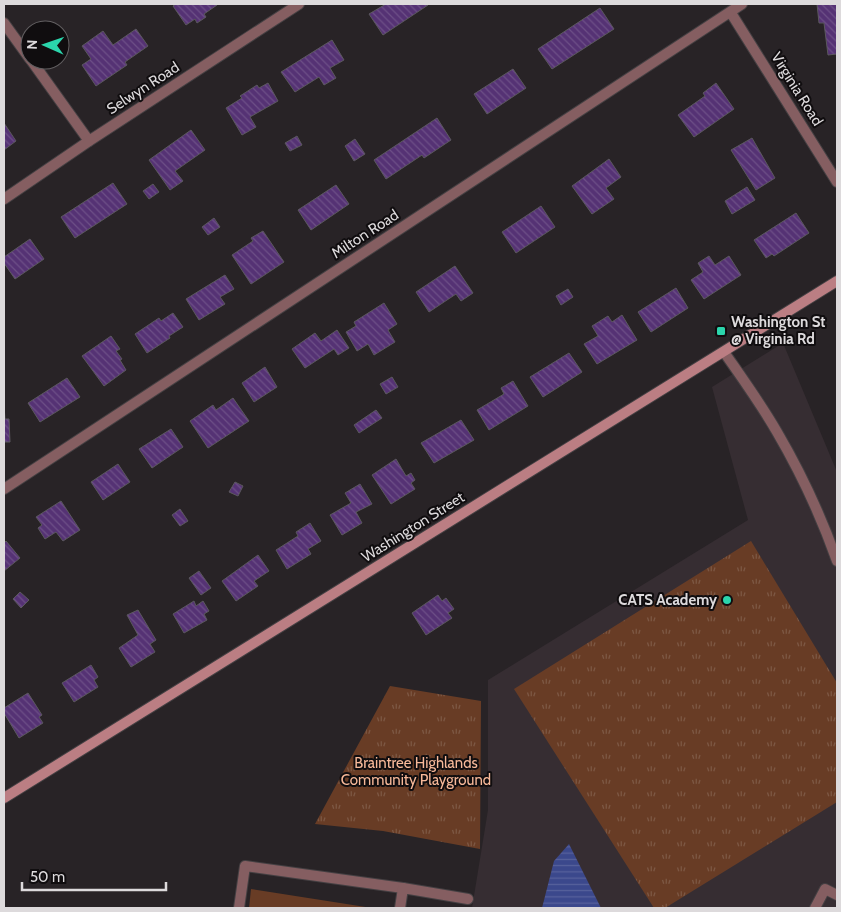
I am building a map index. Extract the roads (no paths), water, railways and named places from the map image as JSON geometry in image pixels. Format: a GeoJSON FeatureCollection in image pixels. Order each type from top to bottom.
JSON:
{"type":"FeatureCollection","features":[{"type":"Feature","properties":{"kind":"main road","name":"Washington Street"},"geometry":{"type":"LineString","coordinates":[[4,798],[837,281]]}},
{"type":"Feature","properties":{"kind":"street","name":"Selwyn Road"},"geometry":{"type":"LineString","coordinates":[[4,199],[89,140],[299,4]]}},
{"type":"Feature","properties":{"kind":"street","name":"Milton Road"},"geometry":{"type":"LineString","coordinates":[[4,489],[742,4]]}},
{"type":"Feature","properties":{"kind":"street","name":"Virginia Road"},"geometry":{"type":"LineString","coordinates":[[730,12],[837,182]]}},
{"type":"Feature","properties":{"kind":"street"},"geometry":{"type":"LineString","coordinates":[[4,23],[20,45]]}},
{"type":"Feature","properties":{"kind":"street"},"geometry":{"type":"LineString","coordinates":[[38,70],[89,140]]}},
{"type":"Feature","properties":{"kind":"street"},"geometry":{"type":"LineString","coordinates":[[724,352],[760,405],[792,459],[817,511],[837,561]]}},
{"type":"Feature","properties":{"kind":"street"},"geometry":{"type":"LineString","coordinates":[[239,908],[245,866],[468,899]]}},
{"type":"Feature","properties":{"kind":"street"},"geometry":{"type":"LineString","coordinates":[[400,908],[403,888]]}},
{"type":"Feature","properties":{"kind":"street"},"geometry":{"type":"LineString","coordinates":[[815,908],[825,889],[837,895]]}},
{"type":"Feature","properties":{"kind":"water"},"geometry":{"type":"Polygon","coordinates":[[[569,844],[601,908],[542,908],[554,861],[569,844]]]}},
{"type":"Feature","properties":{"kind":"place","name":"Washington St @ Virginia Rd"},"geometry":{"type":"Point","coordinates":[721,331]}},
{"type":"Feature","properties":{"kind":"place","name":"CATS Academy"},"geometry":{"type":"Point","coordinates":[727,600]}},
{"type":"Feature","properties":{"kind":"park label","name":"Braintree Highlands Community Playground"},"geometry":{"type":"Point","coordinates":[416,772]}}]}
